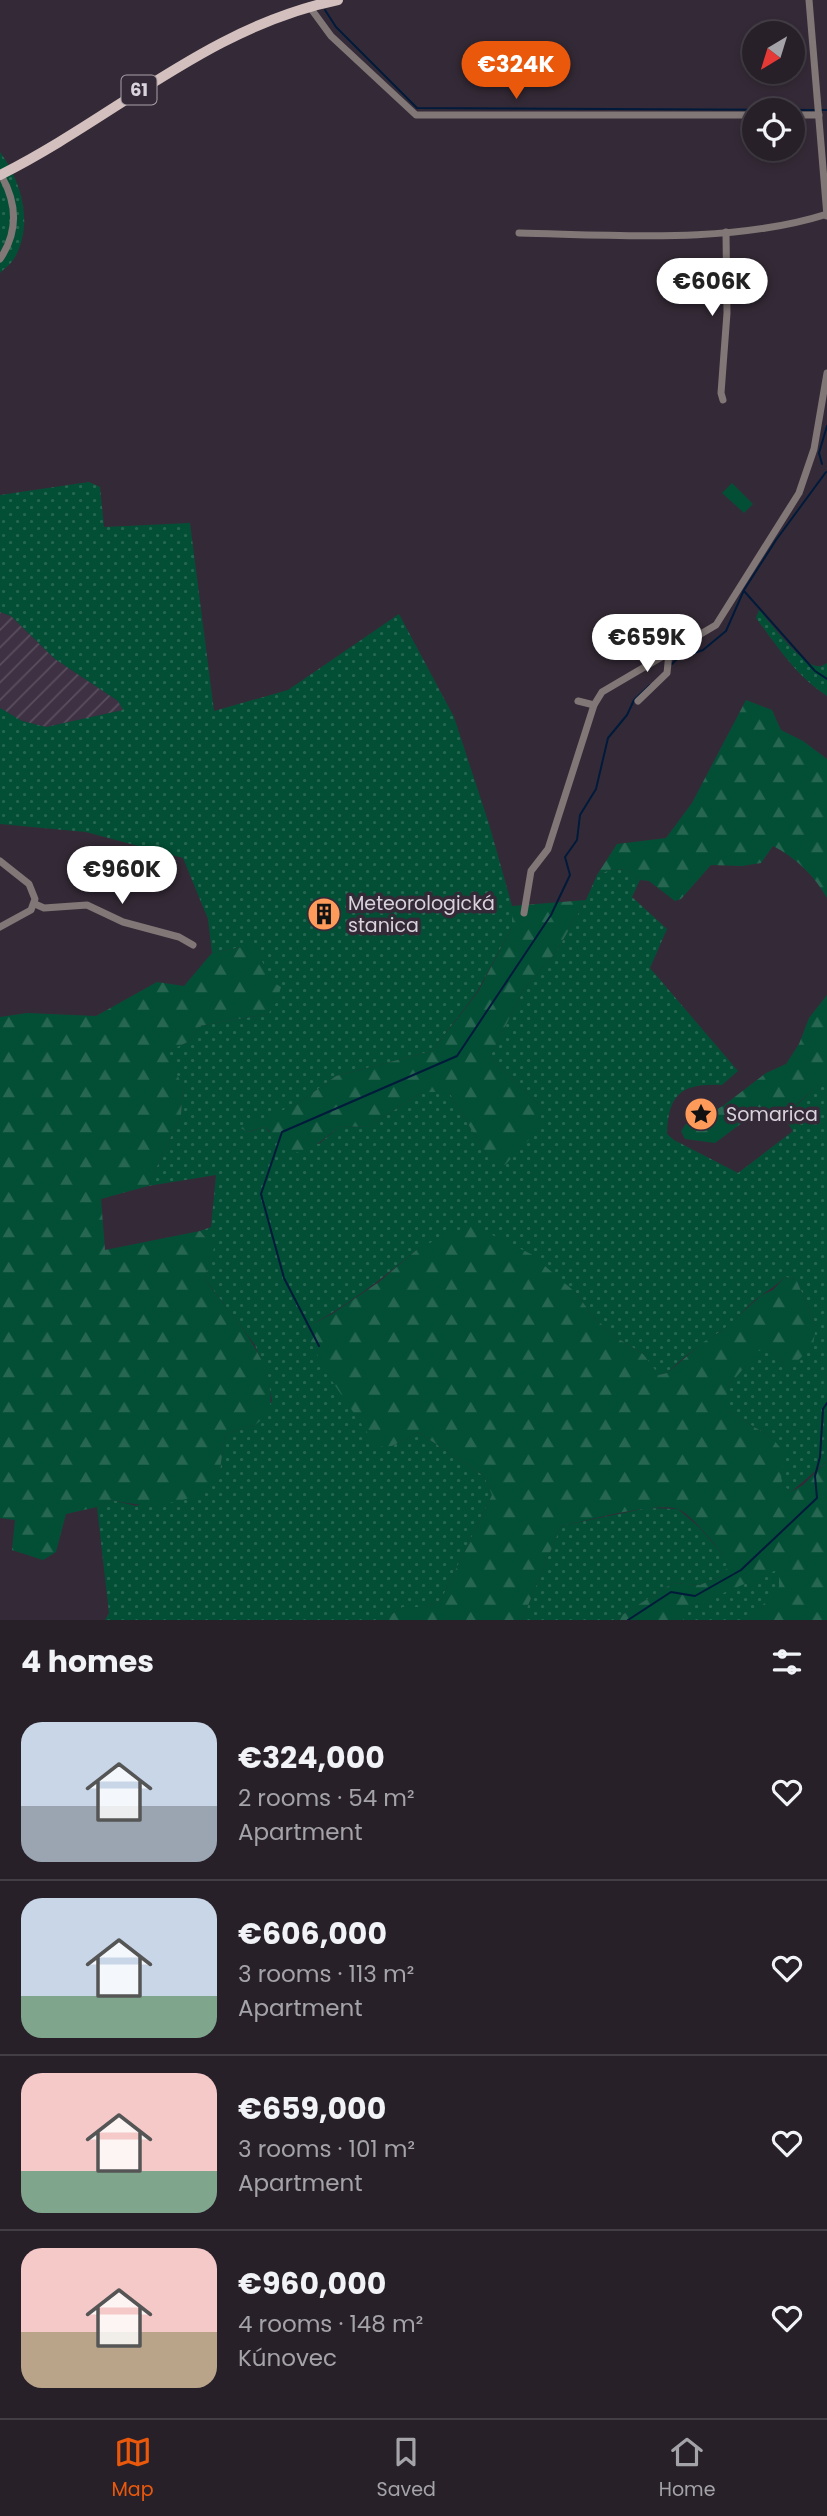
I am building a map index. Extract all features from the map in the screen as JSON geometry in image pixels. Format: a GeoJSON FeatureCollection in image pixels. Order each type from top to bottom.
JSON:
{"type":"FeatureCollection","features":[{"type":"Feature","properties":{"kind":"main road","name":"61"},"geometry":{"type":"LineString","coordinates":[[1,175],[59,143],[183,63],[264,22],[335,1]]}},
{"type":"Feature","properties":{"kind":"street"},"geometry":{"type":"LineString","coordinates":[[519,233],[726,232],[793,225],[827,216],[809,0]]}},
{"type":"Feature","properties":{"kind":"street"},"geometry":{"type":"LineString","coordinates":[[312,6],[331,36],[416,115],[742,115]]}},
{"type":"Feature","properties":{"kind":"street"},"geometry":{"type":"LineString","coordinates":[[805,113],[818,111]]}},
{"type":"Feature","properties":{"kind":"street"},"geometry":{"type":"LineString","coordinates":[[0,258],[15,223],[15,210],[1,175]]}},
{"type":"Feature","properties":{"kind":"street"},"geometry":{"type":"LineString","coordinates":[[723,400],[721,393],[727,313],[726,232]]}},
{"type":"Feature","properties":{"kind":"street"},"geometry":{"type":"LineString","coordinates":[[524,913],[531,872],[548,849],[594,705],[602,692],[716,625],[799,493],[814,449],[827,373]]}},
{"type":"Feature","properties":{"kind":"street"},"geometry":{"type":"LineString","coordinates":[[638,701],[667,673],[669,653]]}},
{"type":"Feature","properties":{"kind":"street"},"geometry":{"type":"LineString","coordinates":[[578,701],[594,705]]}},
{"type":"Feature","properties":{"kind":"street"},"geometry":{"type":"LineString","coordinates":[[0,862],[29,884],[34,893],[35,904]]}},
{"type":"Feature","properties":{"kind":"street"},"geometry":{"type":"LineString","coordinates":[[0,927],[26,913],[35,904]]}},
{"type":"Feature","properties":{"kind":"street"},"geometry":{"type":"LineString","coordinates":[[35,904],[44,908],[87,905],[123,922],[179,937],[193,945]]}},
{"type":"Feature","properties":{"kind":"shaded area"},"geometry":{"type":"Polygon","coordinates":[[[0,612],[11,616],[55,659],[118,701],[124,710],[46,727],[22,721],[0,708],[0,612]]]}},
{"type":"Feature","properties":{"kind":"green space"},"geometry":{"type":"Polygon","coordinates":[[[0,152],[19,189],[24,230],[14,259],[0,273],[0,152]]]}},
{"type":"Feature","properties":{"kind":"green space"},"geometry":{"type":"Polygon","coordinates":[[[89,482],[100,487],[104,527],[190,523],[214,711],[288,690],[399,614],[454,717],[512,906],[512,927],[477,992],[432,1051],[336,1076],[297,1104],[242,1129],[248,1132],[265,1127],[269,1132],[319,1144],[340,1126],[368,1127],[422,1092],[449,1092],[486,1154],[541,1107],[490,1057],[524,989],[556,952],[597,875],[612,869],[629,870],[640,880],[632,897],[667,929],[650,968],[738,1071],[722,1085],[697,1086],[680,1093],[671,1109],[667,1134],[738,1173],[793,1131],[781,1113],[798,1104],[827,1076],[827,1461],[791,1492],[781,1483],[772,1438],[727,1410],[727,1388],[758,1350],[773,1349],[783,1366],[816,1326],[796,1279],[785,1277],[755,1300],[728,1326],[667,1373],[658,1375],[643,1354],[614,1336],[593,1316],[575,1292],[420,1247],[364,1291],[303,1329],[392,1446],[418,1432],[484,1476],[492,1495],[441,1600],[426,1607],[403,1607],[383,1620],[105,1620],[109,1613],[97,1507],[112,1500],[136,1506],[220,1470],[225,1434],[255,1425],[272,1401],[267,1376],[255,1345],[205,1279],[213,1248],[200,1231],[211,1227],[216,1175],[148,1186],[181,1115],[183,1087],[165,1052],[190,1041],[199,1026],[268,1014],[263,963],[242,947],[212,953],[208,919],[183,858],[86,832],[0,824],[0,708],[22,721],[46,727],[123,710],[118,701],[55,659],[11,616],[0,612],[0,495],[89,482]]]}},
{"type":"Feature","properties":{"kind":"green space"},"geometry":{"type":"Polygon","coordinates":[[[732,483],[753,504],[744,513],[722,493],[732,483]]]}},
{"type":"Feature","properties":{"kind":"green space"},"geometry":{"type":"Polygon","coordinates":[[[759,610],[786,642],[810,664],[821,666],[827,663],[827,696],[806,680],[780,650],[756,618],[759,610]]]}},
{"type":"Feature","properties":{"kind":"green space"},"geometry":{"type":"Polygon","coordinates":[[[746,700],[772,710],[781,730],[803,741],[827,759],[827,898],[804,868],[773,846],[761,863],[742,866],[711,865],[681,899],[675,901],[649,881],[640,880],[629,870],[612,869],[597,875],[617,844],[666,838],[692,803],[746,700]]]}},
{"type":"Feature","properties":{"kind":"green space"},"geometry":{"type":"Polygon","coordinates":[[[586,900],[556,952],[524,989],[490,1057],[541,1107],[541,1127],[505,1165],[486,1154],[449,1092],[422,1092],[368,1127],[340,1126],[305,1154],[290,1151],[265,1127],[247,1132],[241,1128],[297,1104],[336,1076],[432,1051],[478,992],[512,927],[512,906],[586,900]]]}},
{"type":"Feature","properties":{"kind":"green space"},"geometry":{"type":"Polygon","coordinates":[[[254,947],[263,963],[266,978],[281,987],[276,1003],[268,1014],[199,1026],[190,1041],[166,1052],[183,1087],[181,1115],[148,1186],[101,1199],[105,1250],[200,1231],[214,1248],[205,1279],[240,1325],[261,1359],[270,1395],[269,1414],[255,1425],[225,1434],[220,1470],[210,1491],[161,1504],[112,1500],[97,1507],[66,1514],[56,1552],[43,1560],[12,1550],[15,1520],[0,1518],[0,1017],[27,1013],[96,1016],[157,982],[184,986],[212,953],[254,947]]]}},
{"type":"Feature","properties":{"kind":"green space"},"geometry":{"type":"Polygon","coordinates":[[[827,995],[827,1077],[797,1104],[763,1123],[747,1119],[715,1143],[685,1139],[681,1131],[686,1124],[723,1106],[766,1073],[786,1064],[799,1044],[809,1018],[827,995]]]}},
{"type":"Feature","properties":{"kind":"green space"},"geometry":{"type":"Polygon","coordinates":[[[472,1225],[531,1254],[575,1292],[593,1316],[614,1336],[643,1354],[659,1375],[667,1373],[720,1332],[762,1295],[773,1290],[785,1277],[796,1279],[816,1326],[813,1346],[792,1366],[783,1366],[773,1349],[758,1351],[727,1388],[727,1410],[772,1438],[783,1451],[781,1483],[791,1492],[803,1485],[827,1461],[827,1620],[749,1620],[779,1587],[779,1569],[679,1612],[683,1620],[614,1620],[673,1583],[700,1585],[721,1576],[730,1564],[691,1518],[678,1509],[668,1507],[603,1516],[561,1526],[522,1620],[383,1620],[403,1607],[426,1607],[441,1600],[492,1495],[484,1476],[418,1432],[392,1446],[377,1447],[332,1381],[303,1329],[332,1314],[379,1282],[420,1247],[472,1225]]]}},
{"type":"Feature","properties":{"kind":"green space"},"geometry":{"type":"Polygon","coordinates":[[[647,1508],[678,1509],[700,1528],[731,1564],[721,1576],[700,1585],[673,1583],[614,1620],[522,1620],[561,1526],[647,1508]]]}},
{"type":"Feature","properties":{"kind":"green space"},"geometry":{"type":"Polygon","coordinates":[[[779,1568],[780,1587],[749,1620],[683,1620],[678,1612],[779,1568]]]}},
{"type":"Feature","properties":{"kind":"waterway"},"geometry":{"type":"LineString","coordinates":[[325,10],[336,27],[417,108],[815,110]]}},
{"type":"Feature","properties":{"kind":"waterway"},"geometry":{"type":"LineString","coordinates":[[820,110],[827,110]]}},
{"type":"Feature","properties":{"kind":"waterway"},"geometry":{"type":"LineString","coordinates":[[822,464],[819,453],[827,426]]}},
{"type":"Feature","properties":{"kind":"waterway"},"geometry":{"type":"LineString","coordinates":[[672,664],[677,659],[703,650],[726,631],[744,590],[776,540],[826,472]]}},
{"type":"Feature","properties":{"kind":"waterway"},"geometry":{"type":"LineString","coordinates":[[744,591],[815,671],[827,679]]}},
{"type":"Feature","properties":{"kind":"waterway"},"geometry":{"type":"LineString","coordinates":[[319,1346],[284,1278],[261,1194],[282,1132],[457,1056],[551,915],[570,875],[565,857],[577,840],[580,815],[596,789],[608,738],[627,715],[634,700],[650,685]]}},
{"type":"Feature","properties":{"kind":"waterway"},"geometry":{"type":"LineString","coordinates":[[628,1620],[671,1592],[695,1596],[741,1570],[817,1498],[815,1476],[820,1457],[823,1409],[827,1403]]}},
{"type":"Feature","properties":{"kind":"place","name":"Meteorologická stanica"},"geometry":{"type":"Point","coordinates":[324,914]}},
{"type":"Feature","properties":{"kind":"place","name":"Somarica"},"geometry":{"type":"Point","coordinates":[701,1114]}}]}
